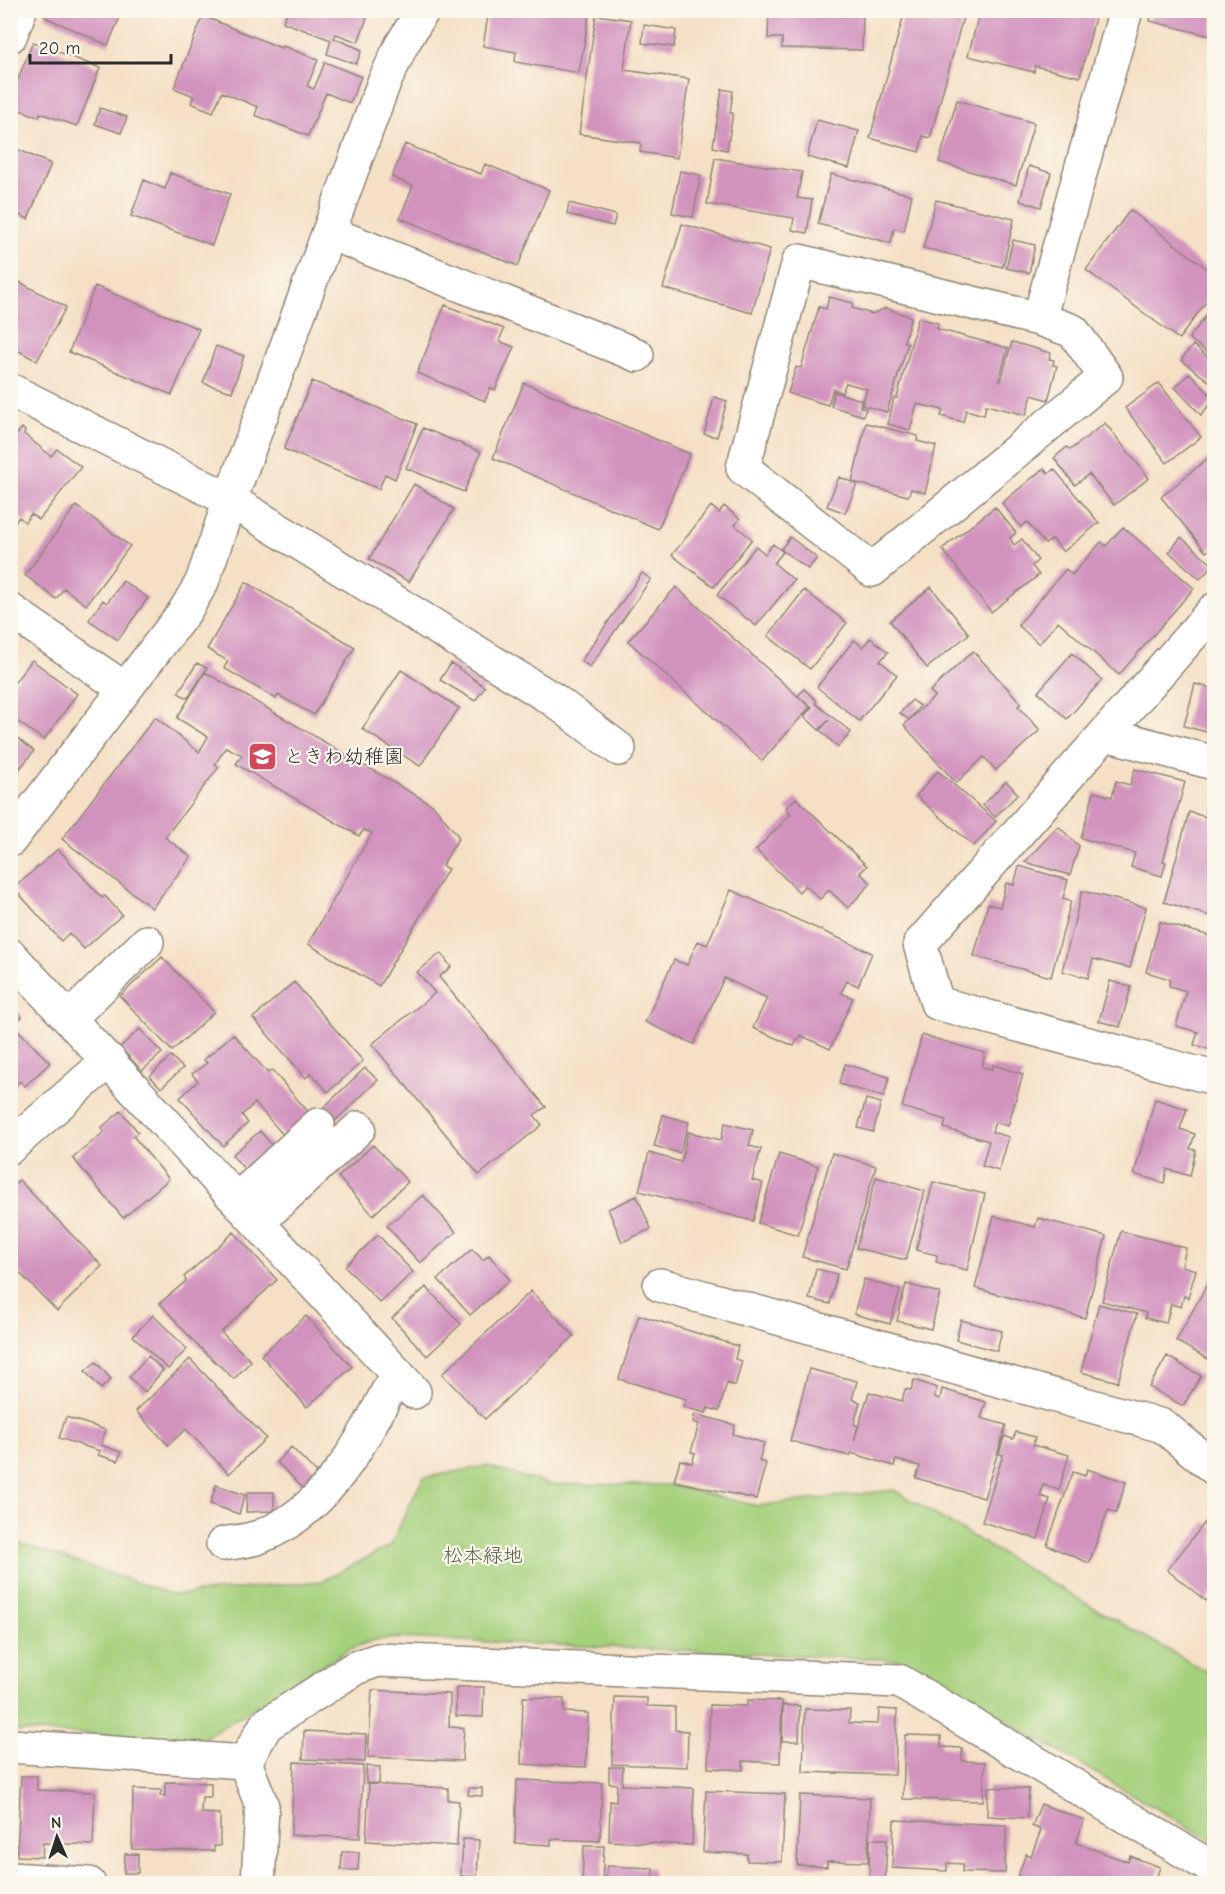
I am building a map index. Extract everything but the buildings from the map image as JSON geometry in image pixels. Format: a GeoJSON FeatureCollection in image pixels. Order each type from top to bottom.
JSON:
{"type":"FeatureCollection","features":[{"type":"Feature","properties":{"kind":"street"},"geometry":{"type":"LineString","coordinates":[[10,36],[20,10]]}},
{"type":"Feature","properties":{"kind":"street"},"geometry":{"type":"LineString","coordinates":[[10,840],[185,611],[202,582],[383,84],[401,46],[423,10]]}},
{"type":"Feature","properties":{"kind":"street"},"geometry":{"type":"LineString","coordinates":[[1039,319],[1126,10]]}},
{"type":"Feature","properties":{"kind":"street"},"geometry":{"type":"LineString","coordinates":[[330,232],[637,355]]}},
{"type":"Feature","properties":{"kind":"street"},"geometry":{"type":"LineString","coordinates":[[799,261],[1039,319],[1073,331],[1106,377],[872,570],[743,468],[799,261]]}},
{"type":"Feature","properties":{"kind":"street"},"geometry":{"type":"LineString","coordinates":[[10,390],[230,500],[554,700],[619,749]]}},
{"type":"Feature","properties":{"kind":"street"},"geometry":{"type":"LineString","coordinates":[[10,609],[125,689]]}},
{"type":"Feature","properties":{"kind":"street"},"geometry":{"type":"LineString","coordinates":[[1215,610],[920,944],[937,1003],[1215,1078]]}},
{"type":"Feature","properties":{"kind":"street"},"geometry":{"type":"LineString","coordinates":[[1106,734],[1215,763]]}},
{"type":"Feature","properties":{"kind":"street"},"geometry":{"type":"LineString","coordinates":[[70,1018],[147,942]]}},
{"type":"Feature","properties":{"kind":"street"},"geometry":{"type":"LineString","coordinates":[[10,955],[406,1382],[323,1493],[285,1524],[258,1537],[223,1544]]}},
{"type":"Feature","properties":{"kind":"street"},"geometry":{"type":"LineString","coordinates":[[10,1147],[109,1060]]}},
{"type":"Feature","properties":{"kind":"street"},"geometry":{"type":"LineString","coordinates":[[248,1210],[318,1125]]}},
{"type":"Feature","properties":{"kind":"street"},"geometry":{"type":"LineString","coordinates":[[248,1210],[359,1128]]}},
{"type":"Feature","properties":{"kind":"street"},"geometry":{"type":"LineString","coordinates":[[660,1285],[1163,1426],[1215,1468]]}},
{"type":"Feature","properties":{"kind":"street"},"geometry":{"type":"LineString","coordinates":[[245,1762],[267,1725],[355,1668],[378,1660],[899,1681],[1215,1869]]}},
{"type":"Feature","properties":{"kind":"street"},"geometry":{"type":"LineString","coordinates":[[10,1746],[245,1762]]}},
{"type":"Feature","properties":{"kind":"street"},"geometry":{"type":"LineString","coordinates":[[245,1762],[262,1806],[258,1884]]}},
{"type":"Feature","properties":{"kind":"street"},"geometry":{"type":"LineString","coordinates":[[10,1880],[89,1884]]}},
{"type":"Feature","properties":{"kind":"green space","name":"松本緑地"},"geometry":{"type":"Polygon","coordinates":[[[486,1466],[549,1484],[670,1485],[757,1506],[894,1490],[1214,1676],[1214,1842],[901,1660],[398,1638],[374,1640],[350,1649],[203,1739],[11,1731],[11,1540],[174,1595],[322,1581],[390,1546],[423,1478],[486,1466]]]}},
{"type":"Feature","properties":{"kind":"place","name":"ときわ幼稚園"},"geometry":{"type":"Point","coordinates":[263,756]}}]}
